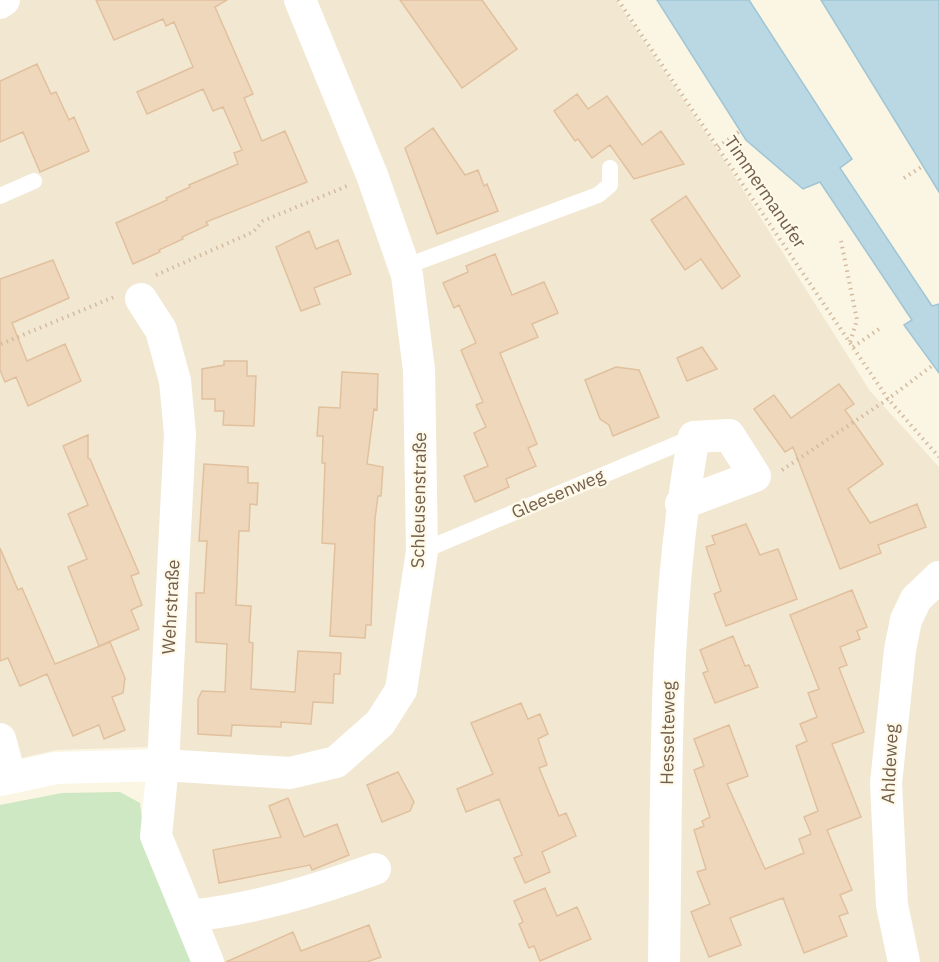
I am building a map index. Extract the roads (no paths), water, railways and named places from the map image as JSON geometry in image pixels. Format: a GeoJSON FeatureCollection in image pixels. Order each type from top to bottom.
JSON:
{"type":"FeatureCollection","features":[{"type":"Feature","properties":{"kind":"street"},"geometry":{"type":"LineString","coordinates":[[0,3],[4,0]]}},
{"type":"Feature","properties":{"kind":"street","name":"Schleusenstraße"},"geometry":{"type":"LineString","coordinates":[[5,778],[56,768],[163,765],[290,773],[336,762],[380,723],[401,690],[422,551],[419,370],[404,267],[372,175],[300,0]]}},
{"type":"Feature","properties":{"kind":"street","name":"Wehrstraße"},"geometry":{"type":"LineString","coordinates":[[141,300],[161,330],[175,381],[180,434],[163,765],[156,836],[208,962]]}},
{"type":"Feature","properties":{"kind":"street"},"geometry":{"type":"LineString","coordinates":[[681,504],[755,476],[729,435],[694,437]]}},
{"type":"Feature","properties":{"kind":"street","name":"Hesselteweg"},"geometry":{"type":"LineString","coordinates":[[664,962],[669,666],[681,504],[694,437]]}},
{"type":"Feature","properties":{"kind":"street","name":"Ahldeweg"},"geometry":{"type":"LineString","coordinates":[[904,962],[892,905],[886,783],[900,650],[906,620],[916,599],[939,577]]}},
{"type":"Feature","properties":{"kind":"street"},"geometry":{"type":"LineString","coordinates":[[0,739],[5,778]]}},
{"type":"Feature","properties":{"kind":"street"},"geometry":{"type":"LineString","coordinates":[[189,916],[218,913],[304,895],[375,869]]}},
{"type":"Feature","properties":{"kind":"lane"},"geometry":{"type":"LineString","coordinates":[[404,267],[598,195],[610,184],[610,168]]}},
{"type":"Feature","properties":{"kind":"lane"},"geometry":{"type":"LineString","coordinates":[[0,196],[34,181]]}},
{"type":"Feature","properties":{"kind":"lane","name":"Gleesenweg"},"geometry":{"type":"LineString","coordinates":[[422,551],[694,437]]}},
{"type":"Feature","properties":{"kind":"water"},"geometry":{"type":"Polygon","coordinates":[[[657,0],[749,0],[852,159],[840,168],[932,306],[939,304],[939,373],[904,325],[912,320],[820,182],[803,189],[746,140],[657,0]]]}},
{"type":"Feature","properties":{"kind":"water"},"geometry":{"type":"Polygon","coordinates":[[[821,0],[939,0],[939,192],[821,0]]]}}]}
